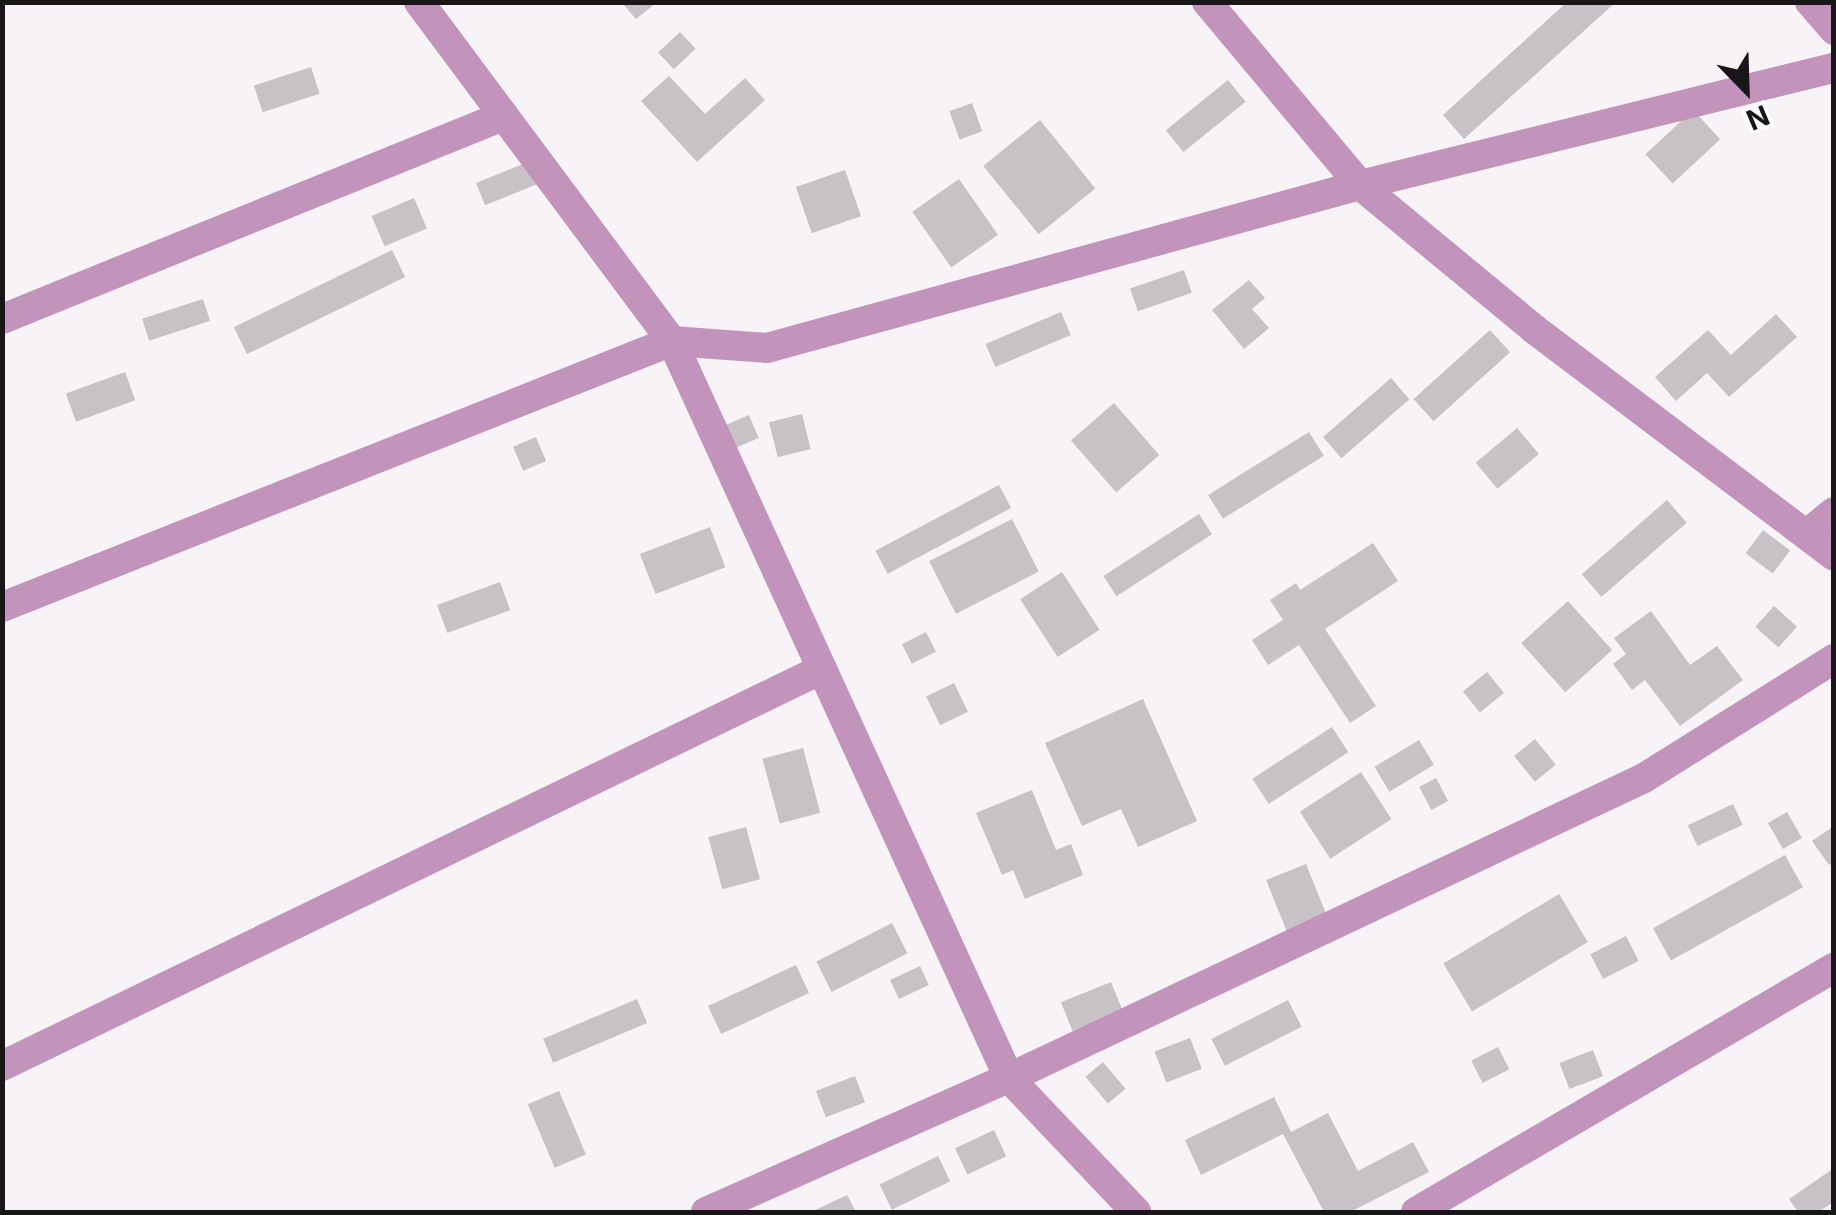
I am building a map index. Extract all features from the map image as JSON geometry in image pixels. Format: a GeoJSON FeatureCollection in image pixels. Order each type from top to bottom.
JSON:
{"type":"FeatureCollection","features":[{"type":"Feature","properties":{"kind":"street"},"geometry":{"type":"LineString","coordinates":[[419,2],[672,341],[1008,1078],[1136,1212]]}},
{"type":"Feature","properties":{"kind":"street"},"geometry":{"type":"LineString","coordinates":[[1206,2],[1360,185],[1534,329],[1834,556]]}},
{"type":"Feature","properties":{"kind":"street"},"geometry":{"type":"LineString","coordinates":[[1810,2],[1834,30]]}},
{"type":"Feature","properties":{"kind":"street"},"geometry":{"type":"LineString","coordinates":[[2,608],[672,341],[767,348],[1360,185],[1834,68]]}},
{"type":"Feature","properties":{"kind":"street"},"geometry":{"type":"LineString","coordinates":[[2,319],[503,116]]}},
{"type":"Feature","properties":{"kind":"street"},"geometry":{"type":"LineString","coordinates":[[1808,534],[1834,512]]}},
{"type":"Feature","properties":{"kind":"street"},"geometry":{"type":"LineString","coordinates":[[706,1212],[1008,1078],[1644,778],[1834,660]]}},
{"type":"Feature","properties":{"kind":"street"},"geometry":{"type":"LineString","coordinates":[[2,1066],[822,669]]}},
{"type":"Feature","properties":{"kind":"street"},"geometry":{"type":"LineString","coordinates":[[1416,1212],[1834,968]]}},
{"type":"Feature","properties":{"kind":"building"},"geometry":{"type":"Polygon","coordinates":[[[1567,2],[1616,2],[1464,139],[1443,115],[1567,2]]]}},
{"type":"Feature","properties":{"kind":"building"},"geometry":{"type":"Polygon","coordinates":[[[622,3],[656,3],[636,19],[622,3]]]}},
{"type":"Feature","properties":{"kind":"building"},"geometry":{"type":"Polygon","coordinates":[[[680,32],[696,49],[674,69],[658,52],[680,32]]]}},
{"type":"Feature","properties":{"kind":"building"},"geometry":{"type":"Polygon","coordinates":[[[311,67],[320,94],[263,112],[254,86],[311,67]]]}},
{"type":"Feature","properties":{"kind":"building"},"geometry":{"type":"Polygon","coordinates":[[[669,76],[705,114],[745,78],[765,100],[697,162],[641,101],[669,76]]]}},
{"type":"Feature","properties":{"kind":"building"},"geometry":{"type":"Polygon","coordinates":[[[1228,80],[1246,102],[1183,152],[1166,130],[1228,80]]]}},
{"type":"Feature","properties":{"kind":"building"},"geometry":{"type":"Polygon","coordinates":[[[972,103],[982,131],[960,139],[949,111],[972,103]]]}},
{"type":"Feature","properties":{"kind":"building"},"geometry":{"type":"Polygon","coordinates":[[[1693,110],[1720,139],[1673,184],[1645,154],[1693,110]]]}},
{"type":"Feature","properties":{"kind":"building"},"geometry":{"type":"Polygon","coordinates":[[[1040,120],[1095,188],[1039,234],[983,166],[1040,120]]]}},
{"type":"Feature","properties":{"kind":"building"},"geometry":{"type":"Polygon","coordinates":[[[528,162],[537,184],[485,205],[476,183],[528,162]]]}},
{"type":"Feature","properties":{"kind":"building"},"geometry":{"type":"Polygon","coordinates":[[[845,170],[861,216],[812,233],[796,187],[845,170]]]}},
{"type":"Feature","properties":{"kind":"building"},"geometry":{"type":"Polygon","coordinates":[[[959,179],[998,235],[951,267],[912,212],[959,179]]]}},
{"type":"Feature","properties":{"kind":"building"},"geometry":{"type":"Polygon","coordinates":[[[414,198],[427,228],[385,246],[372,216],[414,198]]]}},
{"type":"Feature","properties":{"kind":"building"},"geometry":{"type":"Polygon","coordinates":[[[392,250],[405,277],[247,354],[234,327],[392,250]]]}},
{"type":"Feature","properties":{"kind":"building"},"geometry":{"type":"Polygon","coordinates":[[[1184,270],[1192,293],[1138,311],[1130,289],[1184,270]]]}},
{"type":"Feature","properties":{"kind":"building"},"geometry":{"type":"Polygon","coordinates":[[[1249,280],[1265,298],[1252,309],[1269,328],[1244,349],[1212,310],[1249,280]]]}},
{"type":"Feature","properties":{"kind":"building"},"geometry":{"type":"Polygon","coordinates":[[[203,299],[210,321],[149,341],[142,319],[203,299]]]}},
{"type":"Feature","properties":{"kind":"building"},"geometry":{"type":"Polygon","coordinates":[[[1061,312],[1071,335],[995,367],[986,344],[1061,312]]]}},
{"type":"Feature","properties":{"kind":"building"},"geometry":{"type":"Polygon","coordinates":[[[1776,314],[1797,337],[1729,397],[1707,373],[1676,401],[1655,377],[1708,330],[1731,355],[1776,314]]]}},
{"type":"Feature","properties":{"kind":"building"},"geometry":{"type":"Polygon","coordinates":[[[1490,330],[1510,352],[1434,421],[1413,399],[1490,330]]]}},
{"type":"Feature","properties":{"kind":"building"},"geometry":{"type":"Polygon","coordinates":[[[125,372],[135,400],[76,422],[66,394],[125,372]]]}},
{"type":"Feature","properties":{"kind":"building"},"geometry":{"type":"Polygon","coordinates":[[[1391,378],[1409,399],[1341,458],[1323,437],[1391,378]]]}},
{"type":"Feature","properties":{"kind":"building"},"geometry":{"type":"Polygon","coordinates":[[[1114,403],[1159,455],[1116,492],[1071,440],[1114,403]]]}},
{"type":"Feature","properties":{"kind":"building"},"geometry":{"type":"Polygon","coordinates":[[[802,414],[811,449],[778,457],[769,422],[802,414]]]}},
{"type":"Feature","properties":{"kind":"building"},"geometry":{"type":"Polygon","coordinates":[[[749,415],[759,438],[736,448],[726,425],[749,415]]]}},
{"type":"Feature","properties":{"kind":"building"},"geometry":{"type":"Polygon","coordinates":[[[1517,428],[1539,454],[1497,489],[1476,463],[1517,428]]]}},
{"type":"Feature","properties":{"kind":"building"},"geometry":{"type":"Polygon","coordinates":[[[1309,432],[1324,456],[1223,519],[1208,495],[1309,432]]]}},
{"type":"Feature","properties":{"kind":"building"},"geometry":{"type":"Polygon","coordinates":[[[536,437],[546,461],[523,471],[513,447],[536,437]]]}},
{"type":"Feature","properties":{"kind":"building"},"geometry":{"type":"Polygon","coordinates":[[[999,485],[1011,508],[888,574],[875,551],[999,485]]]}},
{"type":"Feature","properties":{"kind":"building"},"geometry":{"type":"Polygon","coordinates":[[[1667,500],[1687,523],[1601,597],[1582,574],[1667,500]]]}},
{"type":"Feature","properties":{"kind":"building"},"geometry":{"type":"Polygon","coordinates":[[[1199,514],[1212,534],[1116,596],[1103,576],[1199,514]]]}},
{"type":"Feature","properties":{"kind":"building"},"geometry":{"type":"Polygon","coordinates":[[[1012,519],[1039,572],[956,614],[929,561],[1012,519]]]}},
{"type":"Feature","properties":{"kind":"building"},"geometry":{"type":"Polygon","coordinates":[[[710,527],[725,567],[655,594],[640,554],[710,527]]]}},
{"type":"Feature","properties":{"kind":"building"},"geometry":{"type":"Polygon","coordinates":[[[1763,530],[1790,550],[1773,574],[1746,553],[1763,530]]]}},
{"type":"Feature","properties":{"kind":"building"},"geometry":{"type":"Polygon","coordinates":[[[1373,543],[1398,581],[1325,629],[1376,706],[1350,723],[1299,645],[1268,665],[1252,640],[1283,620],[1270,600],[1296,583],[1300,590],[1373,543]]]}},
{"type":"Feature","properties":{"kind":"building"},"geometry":{"type":"Polygon","coordinates":[[[1062,572],[1100,630],[1058,657],[1020,599],[1062,572]]]}},
{"type":"Feature","properties":{"kind":"building"},"geometry":{"type":"Polygon","coordinates":[[[500,582],[510,610],[447,633],[437,605],[500,582]]]}},
{"type":"Feature","properties":{"kind":"building"},"geometry":{"type":"Polygon","coordinates":[[[1568,601],[1612,650],[1565,692],[1521,643],[1568,601]]]}},
{"type":"Feature","properties":{"kind":"building"},"geometry":{"type":"Polygon","coordinates":[[[1774,606],[1797,627],[1778,648],[1755,627],[1774,606]]]}},
{"type":"Feature","properties":{"kind":"building"},"geometry":{"type":"Polygon","coordinates":[[[1651,611],[1690,665],[1717,646],[1743,680],[1680,726],[1645,680],[1632,690],[1613,664],[1626,654],[1614,638],[1651,611]]]}},
{"type":"Feature","properties":{"kind":"building"},"geometry":{"type":"Polygon","coordinates":[[[926,632],[936,652],[912,664],[902,644],[926,632]]]}},
{"type":"Feature","properties":{"kind":"building"},"geometry":{"type":"Polygon","coordinates":[[[1487,672],[1504,693],[1480,712],[1463,692],[1487,672]]]}},
{"type":"Feature","properties":{"kind":"building"},"geometry":{"type":"Polygon","coordinates":[[[954,683],[968,712],[940,725],[926,697],[954,683]]]}},
{"type":"Feature","properties":{"kind":"building"},"geometry":{"type":"Polygon","coordinates":[[[1143,699],[1197,821],[1138,847],[1121,809],[1082,826],[1045,743],[1143,699]]]}},
{"type":"Feature","properties":{"kind":"building"},"geometry":{"type":"Polygon","coordinates":[[[1332,727],[1348,752],[1269,804],[1252,779],[1332,727]]]}},
{"type":"Feature","properties":{"kind":"building"},"geometry":{"type":"Polygon","coordinates":[[[1535,739],[1556,765],[1535,782],[1514,756],[1535,739]]]}},
{"type":"Feature","properties":{"kind":"building"},"geometry":{"type":"Polygon","coordinates":[[[1419,740],[1434,765],[1389,792],[1374,767],[1419,740]]]}},
{"type":"Feature","properties":{"kind":"building"},"geometry":{"type":"Polygon","coordinates":[[[803,748],[820,813],[780,824],[762,759],[803,748]]]}},
{"type":"Feature","properties":{"kind":"building"},"geometry":{"type":"Polygon","coordinates":[[[1361,772],[1391,819],[1330,859],[1300,812],[1361,772]]]}},
{"type":"Feature","properties":{"kind":"building"},"geometry":{"type":"Polygon","coordinates":[[[1436,778],[1448,801],[1431,810],[1419,787],[1436,778]]]}},
{"type":"Feature","properties":{"kind":"building"},"geometry":{"type":"Polygon","coordinates":[[[1032,790],[1056,850],[1071,844],[1083,875],[1025,899],[1013,870],[1002,875],[976,813],[1032,790]]]}},
{"type":"Feature","properties":{"kind":"building"},"geometry":{"type":"Polygon","coordinates":[[[1733,804],[1743,825],[1697,846],[1688,825],[1733,804]]]}},
{"type":"Feature","properties":{"kind":"building"},"geometry":{"type":"Polygon","coordinates":[[[1787,812],[1802,838],[1783,849],[1768,823],[1787,812]]]}},
{"type":"Feature","properties":{"kind":"building"},"geometry":{"type":"Polygon","coordinates":[[[1834,826],[1834,862],[1829,865],[1812,841],[1834,826]]]}},
{"type":"Feature","properties":{"kind":"building"},"geometry":{"type":"Polygon","coordinates":[[[746,827],[760,879],[722,889],[708,837],[746,827]]]}},
{"type":"Feature","properties":{"kind":"building"},"geometry":{"type":"Polygon","coordinates":[[[1785,855],[1803,887],[1671,961],[1653,928],[1785,855]]]}},
{"type":"Feature","properties":{"kind":"building"},"geometry":{"type":"Polygon","coordinates":[[[1306,864],[1330,922],[1290,939],[1266,880],[1306,864]]]}},
{"type":"Feature","properties":{"kind":"building"},"geometry":{"type":"Polygon","coordinates":[[[1559,894],[1588,942],[1472,1012],[1443,964],[1559,894]]]}},
{"type":"Feature","properties":{"kind":"building"},"geometry":{"type":"Polygon","coordinates":[[[892,923],[907,953],[832,992],[816,962],[892,923]]]}},
{"type":"Feature","properties":{"kind":"building"},"geometry":{"type":"Polygon","coordinates":[[[1626,936],[1639,961],[1603,979],[1590,954],[1626,936]]]}},
{"type":"Feature","properties":{"kind":"building"},"geometry":{"type":"Polygon","coordinates":[[[796,965],[809,993],[721,1034],[708,1006],[796,965]]]}},
{"type":"Feature","properties":{"kind":"building"},"geometry":{"type":"Polygon","coordinates":[[[920,966],[929,985],[899,999],[890,980],[920,966]]]}},
{"type":"Feature","properties":{"kind":"building"},"geometry":{"type":"Polygon","coordinates":[[[1111,982],[1123,1011],[1073,1031],[1061,1002],[1111,982]]]}},
{"type":"Feature","properties":{"kind":"building"},"geometry":{"type":"Polygon","coordinates":[[[637,999],[647,1023],[553,1063],[543,1039],[637,999]]]}},
{"type":"Feature","properties":{"kind":"building"},"geometry":{"type":"Polygon","coordinates":[[[1288,1000],[1302,1027],[1225,1066],[1211,1039],[1288,1000]]]}},
{"type":"Feature","properties":{"kind":"building"},"geometry":{"type":"Polygon","coordinates":[[[1190,1038],[1202,1069],[1166,1082],[1155,1052],[1190,1038]]]}},
{"type":"Feature","properties":{"kind":"building"},"geometry":{"type":"Polygon","coordinates":[[[1498,1047],[1509,1069],[1483,1083],[1471,1061],[1498,1047]]]}},
{"type":"Feature","properties":{"kind":"building"},"geometry":{"type":"Polygon","coordinates":[[[1593,1050],[1603,1076],[1569,1089],[1559,1063],[1593,1050]]]}},
{"type":"Feature","properties":{"kind":"building"},"geometry":{"type":"Polygon","coordinates":[[[1103,1062],[1125,1089],[1108,1104],[1085,1077],[1103,1062]]]}},
{"type":"Feature","properties":{"kind":"building"},"geometry":{"type":"Polygon","coordinates":[[[855,1076],[865,1102],[826,1117],[816,1091],[855,1076]]]}},
{"type":"Feature","properties":{"kind":"building"},"geometry":{"type":"Polygon","coordinates":[[[559,1091],[586,1155],[555,1168],[528,1104],[559,1091]]]}},
{"type":"Feature","properties":{"kind":"building"},"geometry":{"type":"Polygon","coordinates":[[[1274,1097],[1291,1132],[1328,1113],[1358,1171],[1413,1142],[1429,1172],[1350,1212],[1324,1212],[1283,1134],[1201,1175],[1185,1140],[1274,1097]]]}},
{"type":"Feature","properties":{"kind":"building"},"geometry":{"type":"Polygon","coordinates":[[[994,1130],[1006,1156],[967,1174],[955,1148],[994,1130]]]}},
{"type":"Feature","properties":{"kind":"building"},"geometry":{"type":"Polygon","coordinates":[[[938,1156],[950,1181],[892,1210],[880,1184],[938,1156]]]}},
{"type":"Feature","properties":{"kind":"building"},"geometry":{"type":"Polygon","coordinates":[[[1834,1168],[1834,1202],[1818,1212],[1798,1212],[1789,1199],[1834,1168]]]}},
{"type":"Feature","properties":{"kind":"building"},"geometry":{"type":"Polygon","coordinates":[[[847,1195],[856,1212],[811,1212],[847,1195]]]}}]}
